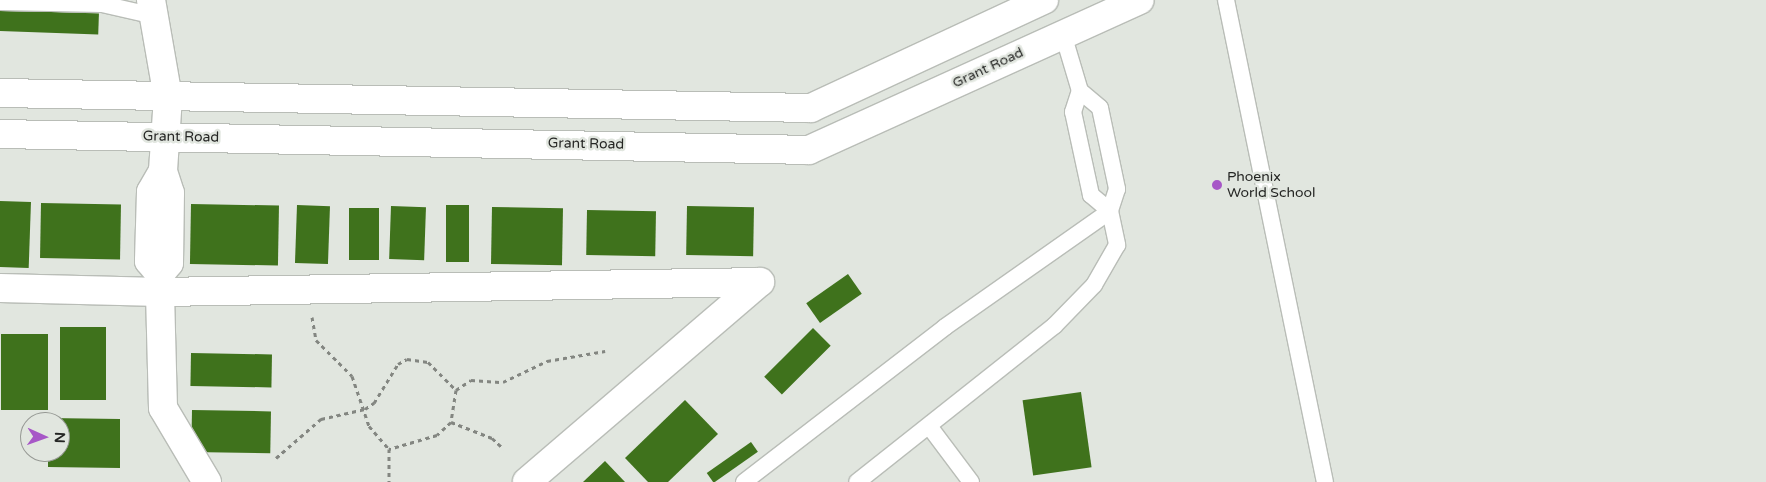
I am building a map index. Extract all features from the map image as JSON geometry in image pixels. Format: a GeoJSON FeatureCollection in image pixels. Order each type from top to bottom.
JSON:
{"type":"FeatureCollection","features":[{"type":"Feature","properties":{"kind":"main road"},"geometry":{"type":"LineString","coordinates":[[0,92],[168,97],[811,108],[1044,0]]}},
{"type":"Feature","properties":{"kind":"main road","name":"Grant Road"},"geometry":{"type":"LineString","coordinates":[[0,134],[809,150],[1140,0]]}},
{"type":"Feature","properties":{"kind":"main road"},"geometry":{"type":"LineString","coordinates":[[153,8],[168,97],[163,170],[170,193],[169,263],[160,283],[162,408],[207,482]]}},
{"type":"Feature","properties":{"kind":"main road"},"geometry":{"type":"LineString","coordinates":[[0,288],[160,283],[307,289],[760,282],[527,482]]}},
{"type":"Feature","properties":{"kind":"lane"},"geometry":{"type":"LineString","coordinates":[[1226,0],[1325,482]]}},
{"type":"Feature","properties":{"kind":"lane"},"geometry":{"type":"LineString","coordinates":[[0,2],[102,4],[153,8]]}},
{"type":"Feature","properties":{"kind":"lane"},"geometry":{"type":"LineString","coordinates":[[857,482],[1054,326],[1094,285],[1117,245],[1110,211],[1117,189],[1100,108],[1080,91],[1063,34]]}},
{"type":"Feature","properties":{"kind":"lane"},"geometry":{"type":"LineString","coordinates":[[1080,91],[1073,112],[1091,195],[1110,211]]}},
{"type":"Feature","properties":{"kind":"lane"},"geometry":{"type":"LineString","coordinates":[[750,480],[945,327],[1110,211]]}},
{"type":"Feature","properties":{"kind":"lane"},"geometry":{"type":"LineString","coordinates":[[929,426],[970,482]]}},
{"type":"Feature","properties":{"kind":"path"},"geometry":{"type":"LineString","coordinates":[[307,289],[316,340],[343,362],[365,409],[373,434],[389,449],[389,482]]}},
{"type":"Feature","properties":{"kind":"path"},"geometry":{"type":"LineString","coordinates":[[389,449],[437,435],[451,422],[456,390],[471,380],[503,382],[547,361],[605,351]]}},
{"type":"Feature","properties":{"kind":"path"},"geometry":{"type":"LineString","coordinates":[[276,458],[321,420],[365,409],[374,403],[392,370],[407,359],[428,362],[456,390]]}},
{"type":"Feature","properties":{"kind":"path"},"geometry":{"type":"LineString","coordinates":[[451,422],[492,438],[504,449]]}},
{"type":"Feature","properties":{"kind":"building"},"geometry":{"type":"Polygon","coordinates":[[[0,10],[99,13],[98,34],[0,31],[0,10]]]}},
{"type":"Feature","properties":{"kind":"building"},"geometry":{"type":"Polygon","coordinates":[[[0,201],[31,202],[29,268],[0,267],[0,201]]]}},
{"type":"Feature","properties":{"kind":"building"},"geometry":{"type":"Polygon","coordinates":[[[41,203],[121,204],[120,259],[40,258],[41,203]]]}},
{"type":"Feature","properties":{"kind":"building"},"geometry":{"type":"Polygon","coordinates":[[[191,204],[279,206],[278,266],[190,264],[191,204]]]}},
{"type":"Feature","properties":{"kind":"building"},"geometry":{"type":"Polygon","coordinates":[[[297,205],[330,206],[328,264],[295,263],[297,205]]]}},
{"type":"Feature","properties":{"kind":"building"},"geometry":{"type":"Polygon","coordinates":[[[446,205],[469,205],[469,262],[446,262],[446,205]]]}},
{"type":"Feature","properties":{"kind":"building"},"geometry":{"type":"Polygon","coordinates":[[[391,206],[426,207],[424,260],[389,259],[391,206]]]}},
{"type":"Feature","properties":{"kind":"building"},"geometry":{"type":"Polygon","coordinates":[[[687,206],[754,207],[753,256],[686,255],[687,206]]]}},
{"type":"Feature","properties":{"kind":"building"},"geometry":{"type":"Polygon","coordinates":[[[492,207],[563,208],[562,265],[491,264],[492,207]]]}},
{"type":"Feature","properties":{"kind":"building"},"geometry":{"type":"Polygon","coordinates":[[[349,208],[379,208],[379,260],[349,260],[349,208]]]}},
{"type":"Feature","properties":{"kind":"building"},"geometry":{"type":"Polygon","coordinates":[[[587,210],[656,211],[655,256],[586,255],[587,210]]]}},
{"type":"Feature","properties":{"kind":"building"},"geometry":{"type":"Polygon","coordinates":[[[848,274],[862,294],[820,323],[806,303],[848,274]]]}},
{"type":"Feature","properties":{"kind":"building"},"geometry":{"type":"Polygon","coordinates":[[[60,327],[106,327],[106,400],[60,400],[60,327]]]}},
{"type":"Feature","properties":{"kind":"building"},"geometry":{"type":"Polygon","coordinates":[[[813,328],[831,346],[782,394],[764,377],[813,328]]]}},
{"type":"Feature","properties":{"kind":"building"},"geometry":{"type":"Polygon","coordinates":[[[1,334],[48,334],[48,410],[1,410],[1,334]]]}},
{"type":"Feature","properties":{"kind":"building"},"geometry":{"type":"Polygon","coordinates":[[[191,353],[272,354],[271,387],[190,386],[191,353]]]}},
{"type":"Feature","properties":{"kind":"building"},"geometry":{"type":"Polygon","coordinates":[[[1081,392],[1092,467],[1033,475],[1023,400],[1081,392]]]}},
{"type":"Feature","properties":{"kind":"building"},"geometry":{"type":"Polygon","coordinates":[[[685,400],[718,434],[668,482],[648,482],[625,458],[685,400]]]}},
{"type":"Feature","properties":{"kind":"building"},"geometry":{"type":"Polygon","coordinates":[[[192,410],[271,411],[270,453],[191,452],[192,410]]]}},
{"type":"Feature","properties":{"kind":"building"},"geometry":{"type":"Polygon","coordinates":[[[70,418],[120,419],[120,468],[48,467],[48,462],[70,462],[70,418]]]}},
{"type":"Feature","properties":{"kind":"building"},"geometry":{"type":"Polygon","coordinates":[[[751,442],[758,452],[715,482],[707,473],[751,442]]]}},
{"type":"Feature","properties":{"kind":"building"},"geometry":{"type":"Polygon","coordinates":[[[605,461],[625,482],[583,482],[605,461]]]}},
{"type":"Feature","properties":{"kind":"place","name":"Phoenix World School"},"geometry":{"type":"Point","coordinates":[1217,185]}}]}
